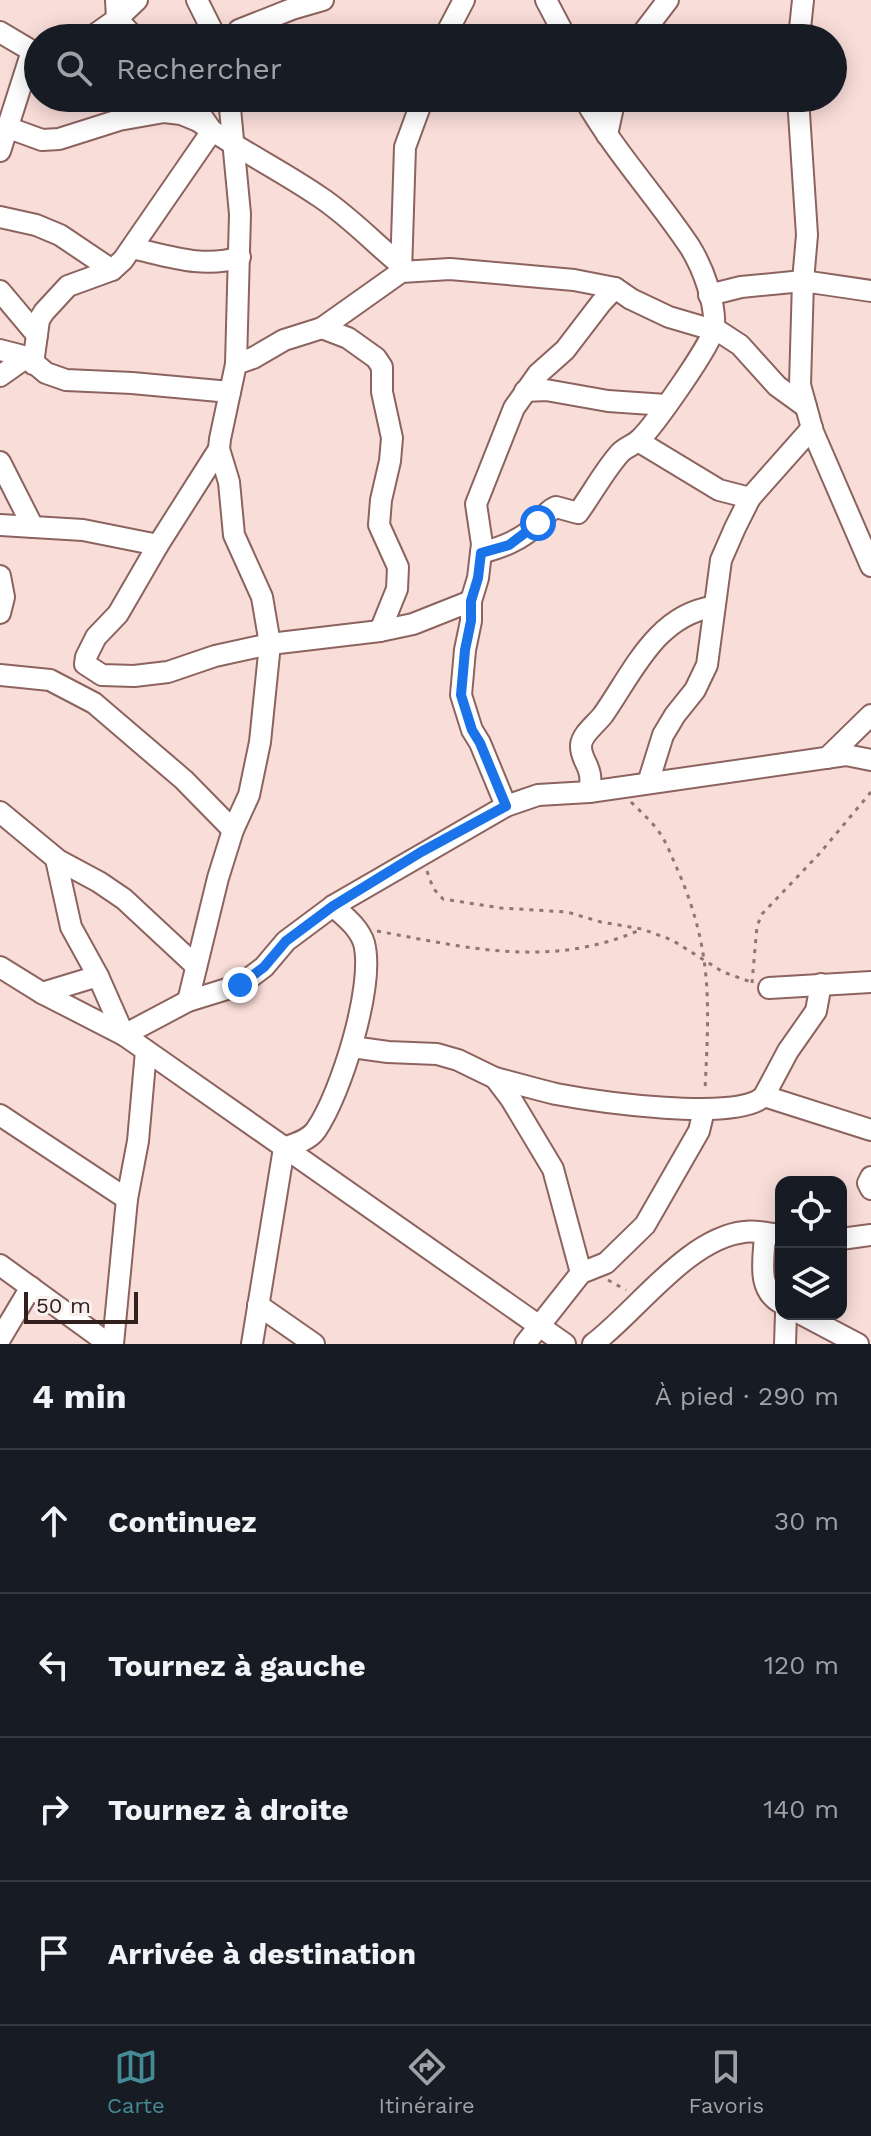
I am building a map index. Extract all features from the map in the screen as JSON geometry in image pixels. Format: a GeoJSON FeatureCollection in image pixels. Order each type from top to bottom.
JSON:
{"type":"FeatureCollection","features":[{"type":"Feature","properties":{"kind":"street"},"geometry":{"type":"LineString","coordinates":[[117,10],[137,0]]}},
{"type":"Feature","properties":{"kind":"street"},"geometry":{"type":"LineString","coordinates":[[197,0],[209,24]]}},
{"type":"Feature","properties":{"kind":"street"},"geometry":{"type":"LineString","coordinates":[[263,24],[292,9],[323,0]]}},
{"type":"Feature","properties":{"kind":"street"},"geometry":{"type":"LineString","coordinates":[[451,24],[464,0]]}},
{"type":"Feature","properties":{"kind":"street"},"geometry":{"type":"LineString","coordinates":[[546,0],[559,24]]}},
{"type":"Feature","properties":{"kind":"street"},"geometry":{"type":"LineString","coordinates":[[650,24],[668,0]]}},
{"type":"Feature","properties":{"kind":"street"},"geometry":{"type":"LineString","coordinates":[[800,24],[803,0]]}},
{"type":"Feature","properties":{"kind":"street"},"geometry":{"type":"LineString","coordinates":[[0,32],[24,45]]}},
{"type":"Feature","properties":{"kind":"street"},"geometry":{"type":"LineString","coordinates":[[0,151],[4,130],[24,81]]}},
{"type":"Feature","properties":{"kind":"street"},"geometry":{"type":"LineString","coordinates":[[147,112],[154,115]]}},
{"type":"Feature","properties":{"kind":"street"},"geometry":{"type":"LineString","coordinates":[[4,130],[42,140],[59,139],[119,120],[164,112],[181,114],[336,208],[354,221],[363,234],[401,268]]}},
{"type":"Feature","properties":{"kind":"street"},"geometry":{"type":"LineString","coordinates":[[199,112],[212,131]]}},
{"type":"Feature","properties":{"kind":"street"},"geometry":{"type":"LineString","coordinates":[[231,112],[240,214],[240,257],[236,364],[219,449],[118,614],[96,637],[85,664],[102,675],[134,676],[168,672],[215,656],[270,644],[413,624],[471,601]]}},
{"type":"Feature","properties":{"kind":"street"},"geometry":{"type":"LineString","coordinates":[[401,268],[405,147],[413,112]]}},
{"type":"Feature","properties":{"kind":"street"},"geometry":{"type":"LineString","coordinates":[[481,553],[509,545],[538,523],[547,511],[556,507],[578,513],[622,451],[638,441],[666,405],[714,330],[709,295],[691,249],[593,112]]}},
{"type":"Feature","properties":{"kind":"street"},"geometry":{"type":"LineString","coordinates":[[607,135],[612,112]]}},
{"type":"Feature","properties":{"kind":"street"},"geometry":{"type":"LineString","coordinates":[[799,112],[807,235],[800,385],[812,428],[871,566]]}},
{"type":"Feature","properties":{"kind":"street"},"geometry":{"type":"LineString","coordinates":[[0,376],[30,360],[39,320],[68,286],[112,270],[132,248],[212,131]]}},
{"type":"Feature","properties":{"kind":"street"},"geometry":{"type":"LineString","coordinates":[[0,217],[36,225],[60,235],[112,270]]}},
{"type":"Feature","properties":{"kind":"street"},"geometry":{"type":"LineString","coordinates":[[132,248],[216,263],[240,257]]}},
{"type":"Feature","properties":{"kind":"street"},"geometry":{"type":"LineString","coordinates":[[236,364],[284,340],[322,328],[401,268],[472,270],[574,280],[615,288],[669,317],[714,330],[740,345],[777,386],[806,407]]}},
{"type":"Feature","properties":{"kind":"street"},"geometry":{"type":"LineString","coordinates":[[709,295],[803,281],[871,291]]}},
{"type":"Feature","properties":{"kind":"street"},"geometry":{"type":"LineString","coordinates":[[506,806],[472,730],[461,695],[471,601],[478,578],[482,544],[476,504],[505,427],[525,391],[538,374],[565,350],[615,288]]}},
{"type":"Feature","properties":{"kind":"street"},"geometry":{"type":"LineString","coordinates":[[0,291],[37,335]]}},
{"type":"Feature","properties":{"kind":"street"},"geometry":{"type":"LineString","coordinates":[[322,328],[348,338],[376,358],[382,367],[382,392],[392,438],[379,525],[398,567],[397,589],[380,631]]}},
{"type":"Feature","properties":{"kind":"street"},"geometry":{"type":"LineString","coordinates":[[0,350],[30,360],[46,373],[66,380],[230,392]]}},
{"type":"Feature","properties":{"kind":"street"},"geometry":{"type":"LineString","coordinates":[[525,391],[546,390],[608,401],[666,405]]}},
{"type":"Feature","properties":{"kind":"street"},"geometry":{"type":"LineString","coordinates":[[648,783],[663,735],[695,690],[707,665],[721,560],[750,498],[812,428]]}},
{"type":"Feature","properties":{"kind":"street"},"geometry":{"type":"LineString","coordinates":[[638,441],[719,490],[750,498]]}},
{"type":"Feature","properties":{"kind":"street"},"geometry":{"type":"LineString","coordinates":[[188,1001],[218,878],[233,830],[249,795],[260,742],[270,644],[262,597],[234,535],[229,482],[219,449]]}},
{"type":"Feature","properties":{"kind":"street"},"geometry":{"type":"LineString","coordinates":[[0,462],[33,527]]}},
{"type":"Feature","properties":{"kind":"street"},"geometry":{"type":"LineString","coordinates":[[0,525],[83,530],[158,545]]}},
{"type":"Feature","properties":{"kind":"street"},"geometry":{"type":"LineString","coordinates":[[0,576],[4,597],[0,613]]}},
{"type":"Feature","properties":{"kind":"street"},"geometry":{"type":"LineString","coordinates":[[589,792],[591,770],[582,750],[583,739],[601,718],[653,641],[679,621],[701,609],[713,607]]}},
{"type":"Feature","properties":{"kind":"street"},"geometry":{"type":"LineString","coordinates":[[0,675],[50,680],[94,703],[184,780],[233,830]]}},
{"type":"Feature","properties":{"kind":"street"},"geometry":{"type":"LineString","coordinates":[[827,758],[871,715]]}},
{"type":"Feature","properties":{"kind":"street"},"geometry":{"type":"LineString","coordinates":[[124,1035],[188,1001],[240,985],[253,977],[286,941],[333,906],[421,852],[506,806],[538,795],[589,792],[846,755],[871,760]]}},
{"type":"Feature","properties":{"kind":"street"},"geometry":{"type":"LineString","coordinates":[[3,822],[56,859],[124,899],[196,966]]}},
{"type":"Feature","properties":{"kind":"street"},"geometry":{"type":"LineString","coordinates":[[56,859],[71,927],[98,976],[124,1035]]}},
{"type":"Feature","properties":{"kind":"street"},"geometry":{"type":"LineString","coordinates":[[284,1148],[303,1141],[316,1130],[335,1095],[352,1047],[365,960],[364,943],[357,929],[333,906]]}},
{"type":"Feature","properties":{"kind":"street"},"geometry":{"type":"LineString","coordinates":[[0,967],[42,993],[124,1035],[565,1344]]}},
{"type":"Feature","properties":{"kind":"street"},"geometry":{"type":"LineString","coordinates":[[42,993],[98,976]]}},
{"type":"Feature","properties":{"kind":"street"},"geometry":{"type":"LineString","coordinates":[[760,985],[871,982]]}},
{"type":"Feature","properties":{"kind":"street"},"geometry":{"type":"LineString","coordinates":[[352,1047],[437,1054],[458,1060],[495,1078],[582,1098],[704,1110],[749,1106],[764,1096],[788,1051],[816,1011],[821,984]]}},
{"type":"Feature","properties":{"kind":"street"},"geometry":{"type":"LineString","coordinates":[[0,1265],[111,1344],[127,1199],[138,1141],[146,1051]]}},
{"type":"Feature","properties":{"kind":"street"},"geometry":{"type":"LineString","coordinates":[[495,1078],[553,1169],[581,1273]]}},
{"type":"Feature","properties":{"kind":"street"},"geometry":{"type":"LineString","coordinates":[[764,1096],[871,1130]]}},
{"type":"Feature","properties":{"kind":"street"},"geometry":{"type":"LineString","coordinates":[[525,1344],[581,1273],[606,1263],[645,1225],[699,1131],[704,1110]]}},
{"type":"Feature","properties":{"kind":"street"},"geometry":{"type":"LineString","coordinates":[[0,1115],[127,1199]]}},
{"type":"Feature","properties":{"kind":"street"},"geometry":{"type":"LineString","coordinates":[[252,1344],[284,1148]]}},
{"type":"Feature","properties":{"kind":"street"},"geometry":{"type":"LineString","coordinates":[[871,1177],[868,1183],[871,1189]]}},
{"type":"Feature","properties":{"kind":"street"},"geometry":{"type":"LineString","coordinates":[[593,1344],[702,1248],[745,1231],[773,1234],[763,1277],[770,1296],[775,1299]]}},
{"type":"Feature","properties":{"kind":"street"},"geometry":{"type":"LineString","coordinates":[[847,1238],[871,1235]]}},
{"type":"Feature","properties":{"kind":"street"},"geometry":{"type":"LineString","coordinates":[[0,1339],[31,1287]]}},
{"type":"Feature","properties":{"kind":"street"},"geometry":{"type":"LineString","coordinates":[[258,1305],[314,1344]]}},
{"type":"Feature","properties":{"kind":"street"},"geometry":{"type":"LineString","coordinates":[[785,1344],[786,1320]]}},
{"type":"Feature","properties":{"kind":"street"},"geometry":{"type":"LineString","coordinates":[[812,1320],[858,1344]]}},
{"type":"Feature","properties":{"kind":"path"},"geometry":{"type":"LineString","coordinates":[[617,787],[658,830],[669,849],[697,919],[706,960],[709,1009],[704,1110]]}},
{"type":"Feature","properties":{"kind":"path"},"geometry":{"type":"LineString","coordinates":[[421,852],[433,888],[443,899],[501,908],[567,912],[642,929],[672,940],[723,972],[760,985],[757,926],[762,914],[820,853],[871,792]]}},
{"type":"Feature","properties":{"kind":"path"},"geometry":{"type":"LineString","coordinates":[[357,929],[468,949],[556,953],[617,940],[642,929]]}},
{"type":"Feature","properties":{"kind":"path"},"geometry":{"type":"LineString","coordinates":[[581,1273],[602,1277],[644,1299]]}},
{"type":"Feature","properties":{"kind":"route"},"geometry":{"type":"LineString","coordinates":[[240,985],[264,967],[286,941],[333,906],[421,852],[506,806],[472,730],[461,695],[462,671],[481,553],[509,545],[538,523]]}}]}
